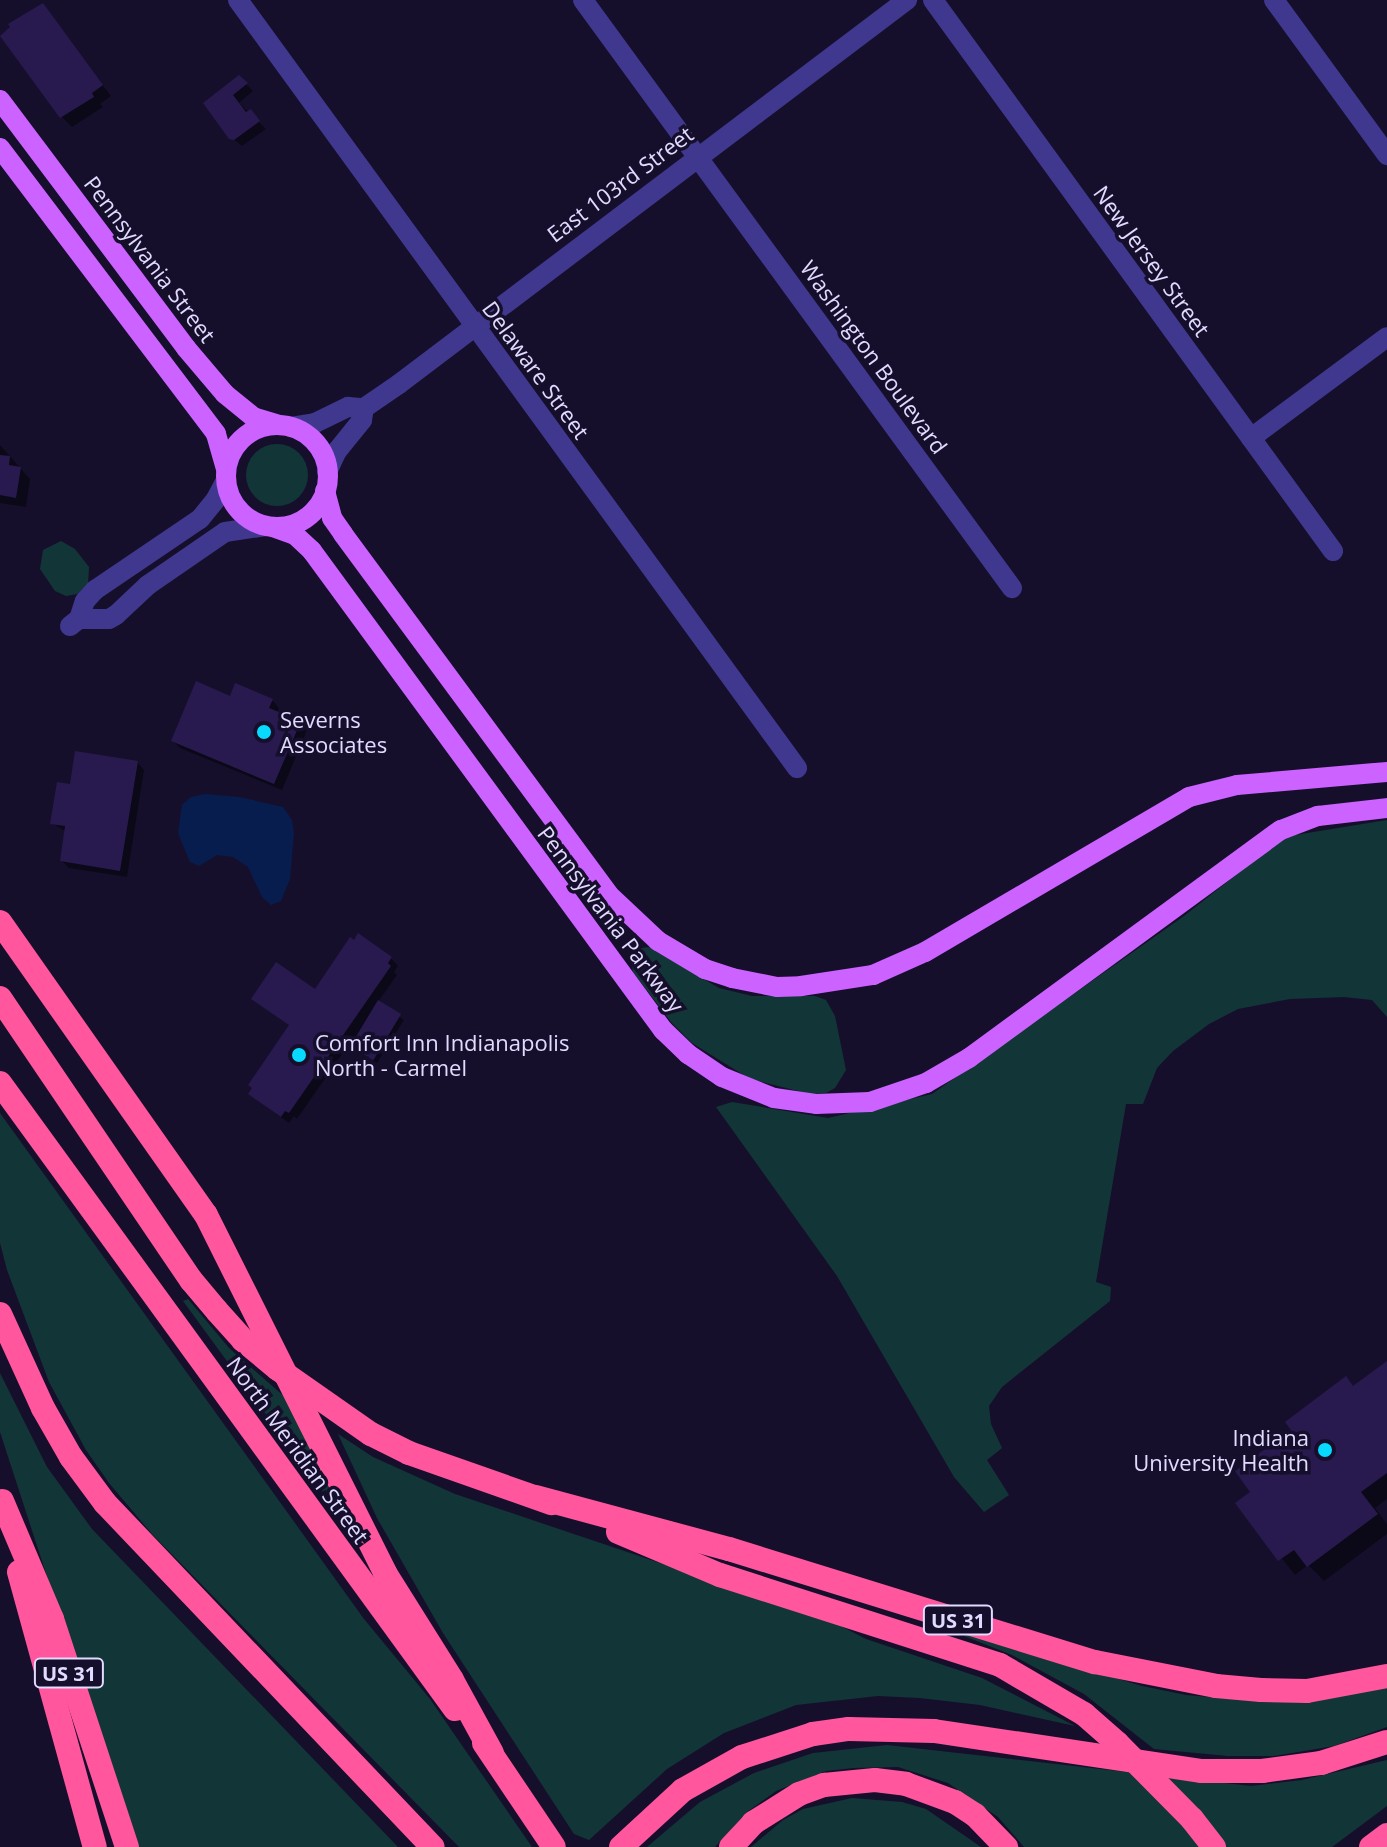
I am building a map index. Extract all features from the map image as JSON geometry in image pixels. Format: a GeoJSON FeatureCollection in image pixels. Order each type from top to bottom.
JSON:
{"type":"FeatureCollection","features":[{"type":"Feature","properties":{"kind":"highway"},"geometry":{"type":"LineString","coordinates":[[0,922],[206,1215],[385,1573],[452,1680],[492,1753]]}},
{"type":"Feature","properties":{"kind":"highway","name":"US 31"},"geometry":{"type":"LineString","coordinates":[[0,998],[191,1280],[243,1340],[278,1369],[371,1434],[409,1453],[536,1497],[729,1549],[1095,1662],[1216,1686],[1261,1690],[1307,1691],[1387,1676]]}},
{"type":"Feature","properties":{"kind":"highway","name":"North Meridian Street"},"geometry":{"type":"LineString","coordinates":[[0,1083],[431,1680],[492,1753],[554,1847]]}},
{"type":"Feature","properties":{"kind":"highway"},"geometry":{"type":"LineString","coordinates":[[0,1314],[43,1408],[71,1457],[105,1503],[433,1847]]}},
{"type":"Feature","properties":{"kind":"highway"},"geometry":{"type":"LineString","coordinates":[[536,1497],[720,1575],[1000,1665],[1084,1714],[1192,1819],[1214,1847]]}},
{"type":"Feature","properties":{"kind":"highway"},"geometry":{"type":"LineString","coordinates":[[1,1499],[95,1847]]}},
{"type":"Feature","properties":{"kind":"highway","name":"US 31"},"geometry":{"type":"LineString","coordinates":[[1,1499],[52,1619],[127,1847]]}},
{"type":"Feature","properties":{"kind":"highway"},"geometry":{"type":"LineString","coordinates":[[621,1847],[683,1790],[714,1772],[776,1745],[837,1731],[885,1728],[934,1731],[1202,1771],[1262,1771],[1321,1763],[1387,1742]]}},
{"type":"Feature","properties":{"kind":"highway"},"geometry":{"type":"LineString","coordinates":[[731,1847],[753,1823],[799,1794],[824,1785],[875,1780],[906,1784],[955,1802],[975,1815],[1006,1847]]}},
{"type":"Feature","properties":{"kind":"highway"},"geometry":{"type":"LineString","coordinates":[[1371,1847],[1387,1835]]}},
{"type":"Feature","properties":{"kind":"main road","name":"Pennsylvania Street"},"geometry":{"type":"LineString","coordinates":[[0,100],[206,372],[242,410],[262,421],[285,426]]}},
{"type":"Feature","properties":{"kind":"main road"},"geometry":{"type":"LineString","coordinates":[[0,148],[216,434],[226,474],[238,510],[269,527],[292,525],[309,515],[326,482],[325,460],[312,440],[285,426],[249,434],[234,448],[226,474]]}},
{"type":"Feature","properties":{"kind":"main road","name":"Pennsylvania Parkway"},"geometry":{"type":"LineString","coordinates":[[326,482],[332,518],[608,894],[658,941],[705,969],[732,978],[777,987],[873,975],[925,952],[1189,797],[1237,785],[1387,772]]}},
{"type":"Feature","properties":{"kind":"main road","name":"Pennsylvania Parkway"},"geometry":{"type":"LineString","coordinates":[[269,527],[295,535],[312,551],[663,1030],[688,1054],[722,1077],[774,1098],[816,1104],[870,1102],[926,1083],[969,1058],[1281,830],[1318,816],[1387,808]]}},
{"type":"Feature","properties":{"kind":"street","name":"Delaware Street"},"geometry":{"type":"LineString","coordinates":[[238,0],[797,768]]}},
{"type":"Feature","properties":{"kind":"street","name":"Washington Boulevard"},"geometry":{"type":"LineString","coordinates":[[583,0],[1012,588]]}},
{"type":"Feature","properties":{"kind":"street","name":"East 103rd Street"},"geometry":{"type":"LineString","coordinates":[[285,426],[315,423],[348,407],[364,408],[696,155],[907,0]]}},
{"type":"Feature","properties":{"kind":"street","name":"New Jersey Street"},"geometry":{"type":"LineString","coordinates":[[933,0],[1333,551]]}},
{"type":"Feature","properties":{"kind":"street"},"geometry":{"type":"LineString","coordinates":[[1274,0],[1387,155]]}},
{"type":"Feature","properties":{"kind":"street"},"geometry":{"type":"LineString","coordinates":[[1251,438],[1387,337]]}},
{"type":"Feature","properties":{"kind":"street","name":"East 103rd Street"},"geometry":{"type":"LineString","coordinates":[[326,482],[337,451],[362,420],[364,408]]}},
{"type":"Feature","properties":{"kind":"street"},"geometry":{"type":"LineString","coordinates":[[226,474],[216,499],[200,519],[95,590],[85,601],[75,622],[109,619],[217,536],[237,528],[269,527]]}},
{"type":"Feature","properties":{"kind":"green space"},"geometry":{"type":"Polygon","coordinates":[[[277,444],[299,453],[308,475],[299,497],[277,506],[255,497],[246,475],[255,453],[277,444]]]}},
{"type":"Feature","properties":{"kind":"green space"},"geometry":{"type":"Polygon","coordinates":[[[61,541],[75,549],[89,567],[88,585],[77,594],[66,596],[55,591],[40,569],[43,550],[61,541]]]}},
{"type":"Feature","properties":{"kind":"green space"},"geometry":{"type":"Polygon","coordinates":[[[1387,820],[1387,1017],[1372,1000],[1344,997],[1290,999],[1238,1009],[1209,1024],[1173,1051],[1157,1068],[1143,1104],[1126,1104],[1096,1282],[1111,1287],[1110,1301],[1002,1387],[989,1406],[991,1424],[1002,1448],[987,1460],[1009,1495],[984,1512],[954,1477],[837,1276],[716,1107],[732,1102],[828,1118],[932,1094],[1184,916],[1274,845],[1289,836],[1387,820]]]}},
{"type":"Feature","properties":{"kind":"green space"},"geometry":{"type":"Polygon","coordinates":[[[649,947],[719,988],[752,996],[815,996],[826,1000],[835,1016],[846,1070],[835,1088],[826,1093],[810,1094],[750,1079],[692,1043],[671,1022],[633,972],[630,954],[634,949],[649,947]]]}},
{"type":"Feature","properties":{"kind":"green space"},"geometry":{"type":"Polygon","coordinates":[[[0,1113],[364,1619],[430,1699],[532,1847],[459,1847],[152,1534],[109,1483],[86,1450],[49,1382],[7,1270],[0,1243],[0,1113]]]}},
{"type":"Feature","properties":{"kind":"green space"},"geometry":{"type":"Polygon","coordinates":[[[188,1299],[229,1348],[286,1398],[338,1507],[336,1510],[183,1301],[188,1299]]]}},
{"type":"Feature","properties":{"kind":"green space"},"geometry":{"type":"Polygon","coordinates":[[[0,1373],[47,1467],[92,1529],[398,1847],[135,1847],[0,1432],[0,1373]]]}},
{"type":"Feature","properties":{"kind":"green space"},"geometry":{"type":"Polygon","coordinates":[[[338,1434],[373,1457],[455,1494],[829,1620],[866,1639],[982,1678],[1075,1726],[980,1705],[920,1698],[878,1696],[796,1705],[724,1733],[667,1769],[589,1840],[574,1834],[443,1633],[377,1518],[338,1434]]]}},
{"type":"Feature","properties":{"kind":"green space"},"geometry":{"type":"Polygon","coordinates":[[[965,1632],[1142,1686],[1186,1695],[1267,1702],[1387,1686],[1387,1727],[1334,1746],[1274,1756],[1228,1756],[1154,1749],[1084,1694],[1012,1655],[964,1636],[965,1632]]]}},
{"type":"Feature","properties":{"kind":"green space"},"geometry":{"type":"Polygon","coordinates":[[[887,1745],[1251,1786],[1302,1780],[1387,1760],[1387,1806],[1332,1847],[1024,1847],[998,1817],[948,1783],[898,1767],[853,1768],[826,1771],[776,1791],[747,1812],[715,1847],[647,1847],[700,1802],[754,1773],[813,1753],[887,1745]]]}},
{"type":"Feature","properties":{"kind":"green space"},"geometry":{"type":"Polygon","coordinates":[[[852,1798],[902,1802],[926,1809],[981,1847],[751,1847],[783,1820],[803,1809],[852,1798]]]}},
{"type":"Feature","properties":{"kind":"water"},"geometry":{"type":"Polygon","coordinates":[[[205,794],[239,797],[283,807],[292,820],[294,833],[290,879],[281,901],[271,905],[262,897],[248,867],[233,857],[217,855],[199,866],[190,862],[178,833],[182,805],[191,797],[205,794]]]}},
{"type":"Feature","properties":{"kind":"building"},"geometry":{"type":"Polygon","coordinates":[[[43,3],[103,85],[92,93],[94,97],[60,118],[0,36],[10,27],[8,24],[43,3]]]}},
{"type":"Feature","properties":{"kind":"building"},"geometry":{"type":"Polygon","coordinates":[[[239,75],[248,83],[233,95],[246,112],[251,109],[260,121],[234,140],[229,139],[203,103],[239,75]]]}},
{"type":"Feature","properties":{"kind":"building"},"geometry":{"type":"Polygon","coordinates":[[[0,455],[10,456],[9,465],[21,467],[16,498],[0,495],[0,455]]]}},
{"type":"Feature","properties":{"kind":"building"},"geometry":{"type":"Polygon","coordinates":[[[196,681],[230,696],[235,683],[273,699],[269,708],[301,721],[274,784],[171,741],[196,681]]]}},
{"type":"Feature","properties":{"kind":"building"},"geometry":{"type":"Polygon","coordinates":[[[75,751],[138,761],[120,871],[60,861],[65,826],[50,824],[57,782],[70,784],[75,751]]]}},
{"type":"Feature","properties":{"kind":"building","name":"Comfort Inn Indianapolis North - Carmel"},"geometry":{"type":"Polygon","coordinates":[[[358,933],[392,957],[388,963],[391,966],[289,1113],[285,1111],[281,1117],[248,1094],[252,1088],[248,1085],[289,1025],[251,999],[276,962],[315,989],[350,937],[354,940],[358,933]]]}},
{"type":"Feature","properties":{"kind":"building"},"geometry":{"type":"Polygon","coordinates":[[[378,1000],[401,1014],[373,1060],[350,1046],[378,1000]]]}},
{"type":"Feature","properties":{"kind":"building","name":"Indiana University Health"},"geometry":{"type":"Polygon","coordinates":[[[1387,1361],[1387,1473],[1361,1492],[1378,1514],[1307,1567],[1294,1550],[1278,1561],[1235,1503],[1250,1492],[1235,1471],[1291,1430],[1285,1422],[1346,1376],[1353,1386],[1387,1361]]]}},
{"type":"Feature","properties":{"kind":"place","name":"Severns Associates"},"geometry":{"type":"Point","coordinates":[264,732]}},
{"type":"Feature","properties":{"kind":"place","name":"Comfort Inn Indianapolis North - Carmel"},"geometry":{"type":"Point","coordinates":[299,1055]}},
{"type":"Feature","properties":{"kind":"place","name":"Indiana University Health"},"geometry":{"type":"Point","coordinates":[1325,1450]}}]}
